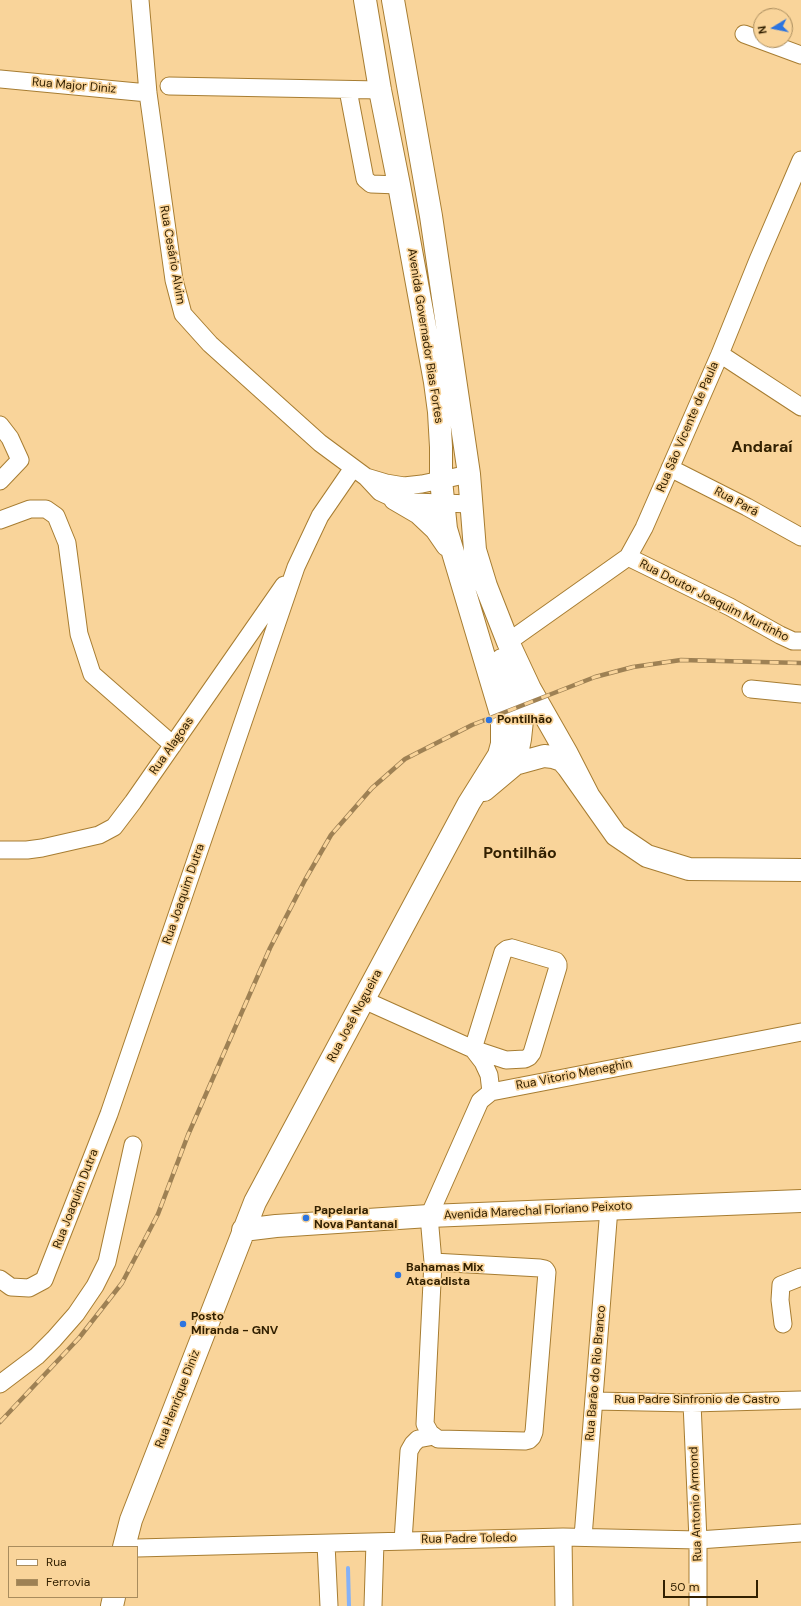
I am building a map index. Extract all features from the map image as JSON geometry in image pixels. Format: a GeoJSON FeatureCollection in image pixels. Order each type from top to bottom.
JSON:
{"type":"FeatureCollection","features":[{"type":"Feature","properties":{"kind":"main road","name":"Avenida Governador Bias Fortes"},"geometry":{"type":"LineString","coordinates":[[365,0],[380,90],[400,186],[435,382],[441,447],[441,480],[446,529],[451,551],[502,717],[502,744],[499,755],[469,803]]}},
{"type":"Feature","properties":{"kind":"main road","name":"Avenida Governador Bias Fortes"},"geometry":{"type":"LineString","coordinates":[[393,0],[431,216],[469,474],[475,550],[486,586],[508,642],[530,689],[567,754],[588,795]]}},
{"type":"Feature","properties":{"kind":"main road"},"geometry":{"type":"LineString","coordinates":[[395,498],[419,513],[436,530],[451,551]]}},
{"type":"Feature","properties":{"kind":"main road"},"geometry":{"type":"LineString","coordinates":[[508,642],[503,650],[502,660],[516,697],[522,720],[515,764]]}},
{"type":"Feature","properties":{"kind":"main road"},"geometry":{"type":"LineString","coordinates":[[469,803],[515,764],[544,756],[562,760],[616,835],[647,856],[688,869],[801,870]]}},
{"type":"Feature","properties":{"kind":"main road","name":"Rua José Nogueira"},"geometry":{"type":"LineString","coordinates":[[243,1230],[255,1202],[469,803]]}},
{"type":"Feature","properties":{"kind":"main road","name":"Avenida Marechal Floriano Peixoto"},"geometry":{"type":"LineString","coordinates":[[243,1230],[276,1226],[429,1216],[801,1201]]}},
{"type":"Feature","properties":{"kind":"main road"},"geometry":{"type":"LineString","coordinates":[[255,1202],[276,1226]]}},
{"type":"Feature","properties":{"kind":"main road","name":"Rua Henrique Diniz"},"geometry":{"type":"LineString","coordinates":[[124,1546],[134,1512],[243,1230]]}},
{"type":"Feature","properties":{"kind":"street","name":"Rua Cesário Alvim"},"geometry":{"type":"LineString","coordinates":[[140,0],[148,92],[174,280],[183,314],[210,344],[320,443],[360,472]]}},
{"type":"Feature","properties":{"kind":"street"},"geometry":{"type":"LineString","coordinates":[[744,34],[801,55]]}},
{"type":"Feature","properties":{"kind":"street","name":"Rua Major Diniz"},"geometry":{"type":"LineString","coordinates":[[0,79],[148,92]]}},
{"type":"Feature","properties":{"kind":"street"},"geometry":{"type":"LineString","coordinates":[[169,86],[380,90]]}},
{"type":"Feature","properties":{"kind":"street"},"geometry":{"type":"LineString","coordinates":[[348,90],[365,179],[371,184],[400,186]]}},
{"type":"Feature","properties":{"kind":"street","name":"Rua São Vicente de Paula"},"geometry":{"type":"LineString","coordinates":[[508,642],[628,557],[644,528],[720,354],[801,160]]}},
{"type":"Feature","properties":{"kind":"street"},"geometry":{"type":"LineString","coordinates":[[720,354],[801,407]]}},
{"type":"Feature","properties":{"kind":"street"},"geometry":{"type":"LineString","coordinates":[[0,425],[10,438],[20,460],[0,481]]}},
{"type":"Feature","properties":{"kind":"street","name":"Rua Pará"},"geometry":{"type":"LineString","coordinates":[[670,468],[747,506],[801,537]]}},
{"type":"Feature","properties":{"kind":"street"},"geometry":{"type":"LineString","coordinates":[[360,472],[386,483],[404,486],[422,484],[469,474]]}},
{"type":"Feature","properties":{"kind":"street"},"geometry":{"type":"LineString","coordinates":[[360,472],[376,489],[395,498],[413,502],[471,504]]}},
{"type":"Feature","properties":{"kind":"street","name":"Rua Joaquim Dutra"},"geometry":{"type":"LineString","coordinates":[[0,1279],[11,1287],[29,1288],[44,1280],[110,1114],[296,567],[320,516],[360,472]]}},
{"type":"Feature","properties":{"kind":"street"},"geometry":{"type":"LineString","coordinates":[[0,520],[30,508],[46,509],[56,516],[67,543],[79,634],[92,674],[173,745]]}},
{"type":"Feature","properties":{"kind":"street","name":"Rua Doutor Joaquim Murtinho"},"geometry":{"type":"LineString","coordinates":[[628,557],[730,607],[780,635],[793,641],[801,641]]}},
{"type":"Feature","properties":{"kind":"street","name":"Rua Alagoas"},"geometry":{"type":"LineString","coordinates":[[0,850],[27,850],[42,848],[99,835],[114,827],[173,745],[296,567]]}},
{"type":"Feature","properties":{"kind":"street"},"geometry":{"type":"LineString","coordinates":[[751,689],[801,694]]}},
{"type":"Feature","properties":{"kind":"street"},"geometry":{"type":"LineString","coordinates":[[364,1000],[473,1049],[506,1060],[525,1059],[532,1053],[558,967],[556,960],[512,948],[503,952],[473,1049]]}},
{"type":"Feature","properties":{"kind":"street","name":"Rua Vitorio Meneghin"},"geometry":{"type":"LineString","coordinates":[[492,1091],[799,1031]]}},
{"type":"Feature","properties":{"kind":"street"},"geometry":{"type":"LineString","coordinates":[[473,1049],[483,1062],[489,1075],[492,1091]]}},
{"type":"Feature","properties":{"kind":"street"},"geometry":{"type":"LineString","coordinates":[[434,1436],[425,1424],[433,1262],[429,1216],[480,1101],[492,1091],[506,1060]]}},
{"type":"Feature","properties":{"kind":"street"},"geometry":{"type":"LineString","coordinates":[[0,1384],[37,1356],[54,1339],[76,1314],[95,1286],[107,1262],[133,1145]]}},
{"type":"Feature","properties":{"kind":"street","name":"Rua Barão do Rio Branco"},"geometry":{"type":"LineString","coordinates":[[583,1537],[609,1208]]}},
{"type":"Feature","properties":{"kind":"street"},"geometry":{"type":"LineString","coordinates":[[403,1541],[409,1451],[418,1439],[434,1436],[438,1438],[525,1441],[532,1437],[548,1276],[545,1269],[433,1262]]}},
{"type":"Feature","properties":{"kind":"street"},"geometry":{"type":"LineString","coordinates":[[783,1324],[780,1300],[781,1285],[801,1277]]}},
{"type":"Feature","properties":{"kind":"street","name":"Rua Padre Sinfronio de Castro"},"geometry":{"type":"LineString","coordinates":[[594,1401],[692,1403],[801,1400]]}},
{"type":"Feature","properties":{"kind":"street","name":"Rua Antonio Armond"},"geometry":{"type":"LineString","coordinates":[[692,1403],[698,1540],[698,1606]]}},
{"type":"Feature","properties":{"kind":"street","name":"Rua Padre Toledo"},"geometry":{"type":"LineString","coordinates":[[138,1548],[564,1537],[698,1540],[801,1534]]}},
{"type":"Feature","properties":{"kind":"street"},"geometry":{"type":"LineString","coordinates":[[564,1537],[564,1606]]}},
{"type":"Feature","properties":{"kind":"street"},"geometry":{"type":"LineString","coordinates":[[373,1606],[375,1542]]}},
{"type":"Feature","properties":{"kind":"street"},"geometry":{"type":"LineString","coordinates":[[329,1606],[332,1544]]}},
{"type":"Feature","properties":{"kind":"waterway"},"geometry":{"type":"LineString","coordinates":[[348,1568],[349,1606]]}},
{"type":"Feature","properties":{"kind":"railway"},"geometry":{"type":"LineString","coordinates":[[0,1422],[79,1338],[122,1283],[158,1214],[188,1135],[270,948],[305,880],[331,835],[372,788],[405,759],[472,725],[595,677],[633,667],[681,660],[801,663]]}},
{"type":"Feature","properties":{"kind":"place","name":"Pontilhão"},"geometry":{"type":"Point","coordinates":[489,720]}},
{"type":"Feature","properties":{"kind":"place","name":"Papelaria Nova Pantanal"},"geometry":{"type":"Point","coordinates":[306,1218]}},
{"type":"Feature","properties":{"kind":"place","name":"Bahamas Mix Atacadista"},"geometry":{"type":"Point","coordinates":[398,1275]}},
{"type":"Feature","properties":{"kind":"place","name":"Posto Miranda - GNV"},"geometry":{"type":"Point","coordinates":[183,1324]}},
{"type":"Feature","properties":{"kind":"district","name":"Andaraí"},"geometry":{"type":"Point","coordinates":[762,448]}},
{"type":"Feature","properties":{"kind":"district","name":"Pontilhão"},"geometry":{"type":"Point","coordinates":[520,854]}}]}
